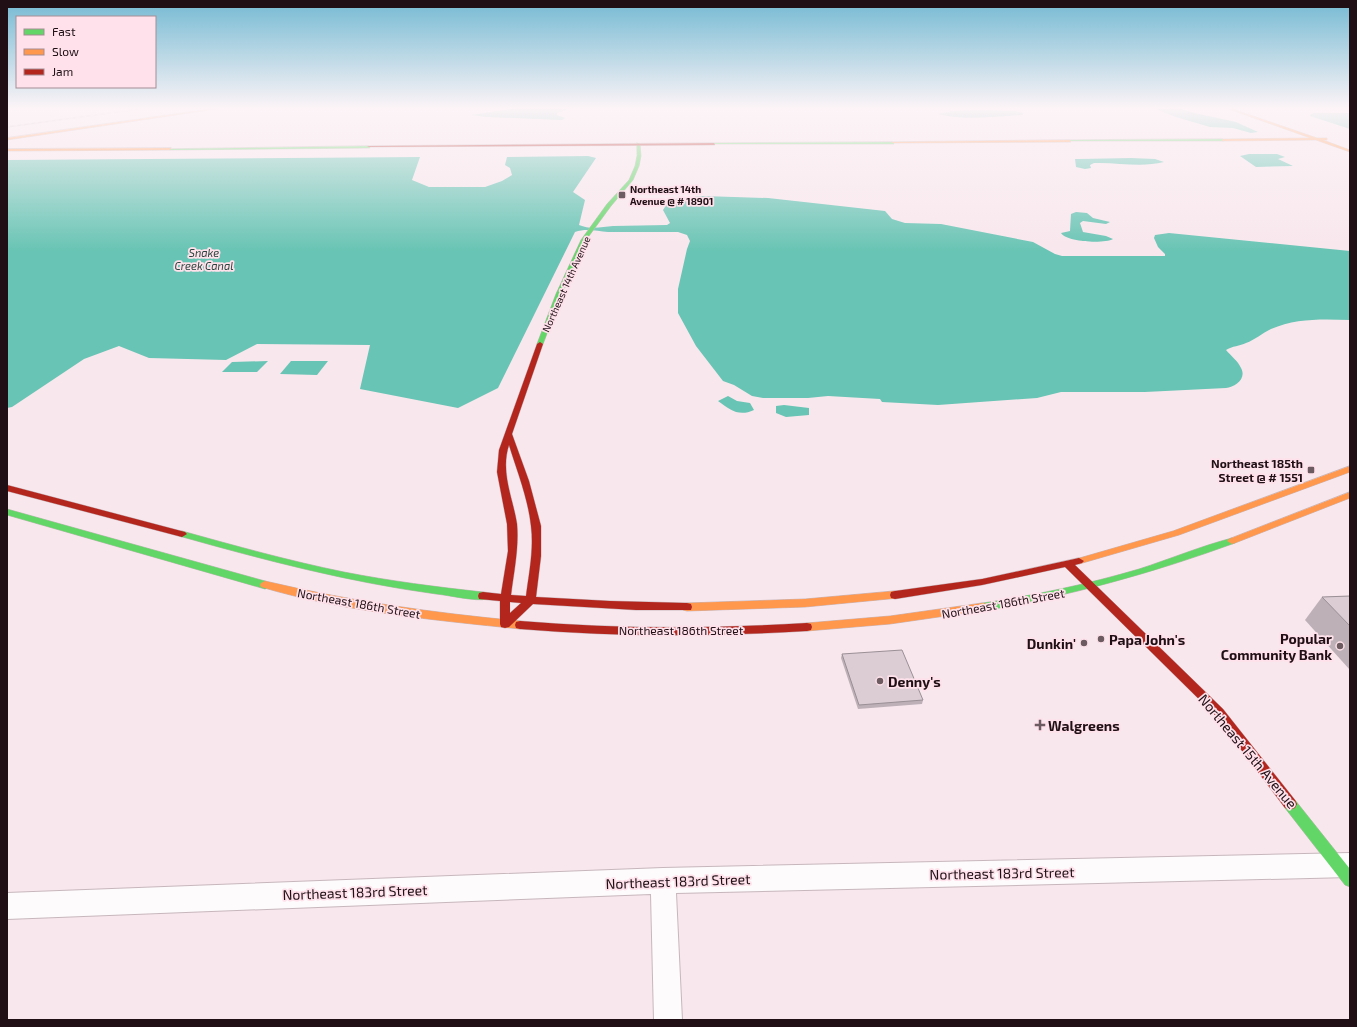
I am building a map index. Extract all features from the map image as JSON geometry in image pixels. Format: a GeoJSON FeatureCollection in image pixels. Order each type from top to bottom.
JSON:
{"type":"FeatureCollection","features":[{"type":"Feature","properties":{"kind":"main road","name":"Northeast 14th Avenue"},"geometry":{"type":"LineString","coordinates":[[505,624],[505,598],[513,551],[512,524],[501,472],[503,450],[559,294],[584,240],[608,205],[631,180],[637,166],[639,155]]}},
{"type":"Feature","properties":{"kind":"main road"},"geometry":{"type":"LineString","coordinates":[[505,624],[530,601],[536,556],[536,526],[525,481],[509,435]]}},
{"type":"Feature","properties":{"kind":"main road","name":"Northeast 186th Street"},"geometry":{"type":"LineString","coordinates":[[10,491],[30,494],[301,566],[395,584],[530,601],[664,606],[806,602],[880,596],[1004,577],[1068,564],[1160,538],[1350,469]]}},
{"type":"Feature","properties":{"kind":"main road"},"geometry":{"type":"LineString","coordinates":[[11,506],[30,494]]}},
{"type":"Feature","properties":{"kind":"main road","name":"Northeast 186th Street"},"geometry":{"type":"LineString","coordinates":[[11,506],[242,578],[307,594],[408,613],[505,624],[560,628],[639,631],[724,631],[813,627],[934,615],[1022,601],[1090,586],[1137,573],[1180,559],[1350,495]]}},
{"type":"Feature","properties":{"kind":"main road"},"geometry":{"type":"LineString","coordinates":[[1259,502],[1288,519]]}},
{"type":"Feature","properties":{"kind":"main road","name":"Northeast 15th Avenue"},"geometry":{"type":"LineString","coordinates":[[1068,564],[1219,712],[1347,870]]}},
{"type":"Feature","properties":{"kind":"main road"},"geometry":{"type":"LineString","coordinates":[[806,602],[813,627]]}},
{"type":"Feature","properties":{"kind":"street","name":"Northeast 183rd Street"},"geometry":{"type":"LineString","coordinates":[[7,906],[663,881],[1347,870]]}},
{"type":"Feature","properties":{"kind":"street"},"geometry":{"type":"LineString","coordinates":[[663,881],[668,1020]]}},
{"type":"Feature","properties":{"kind":"water"},"geometry":{"type":"Polygon","coordinates":[[[1279,155],[1285,157],[1278,159],[1293,166],[1256,167],[1240,156],[1279,155]]]}},
{"type":"Feature","properties":{"kind":"water","name":"Snake Creek Canal"},"geometry":{"type":"Polygon","coordinates":[[[588,156],[596,158],[573,192],[585,200],[579,225],[583,227],[596,228],[613,226],[667,225],[670,223],[663,210],[667,204],[675,199],[703,196],[768,198],[885,211],[892,219],[905,223],[941,224],[1033,242],[1055,254],[1062,256],[1165,256],[1165,254],[1158,247],[1154,238],[1155,235],[1169,233],[1350,251],[1350,320],[1300,321],[1280,325],[1249,342],[1226,350],[1240,365],[1242,376],[1239,382],[1226,388],[1145,392],[1061,392],[1037,398],[938,405],[882,402],[880,399],[828,396],[808,398],[763,398],[752,396],[734,385],[723,381],[696,346],[678,313],[678,289],[690,241],[687,235],[678,232],[608,232],[583,230],[575,232],[498,388],[458,408],[360,389],[370,345],[257,344],[226,360],[149,358],[119,346],[84,359],[12,407],[7,408],[7,160],[420,157],[412,180],[429,187],[485,187],[502,181],[512,175],[510,168],[505,165],[507,157],[588,156]]]}},
{"type":"Feature","properties":{"kind":"water"},"geometry":{"type":"Polygon","coordinates":[[[1075,159],[1079,159],[1155,159],[1164,162],[1146,165],[1094,163],[1090,165],[1091,168],[1085,169],[1076,167],[1075,159]]]}},
{"type":"Feature","properties":{"kind":"water"},"geometry":{"type":"Polygon","coordinates":[[[1076,212],[1087,213],[1093,218],[1110,222],[1106,224],[1083,221],[1080,223],[1083,232],[1106,236],[1113,239],[1094,242],[1077,240],[1064,236],[1061,233],[1070,231],[1071,214],[1076,212]]]}},
{"type":"Feature","properties":{"kind":"water"},"geometry":{"type":"Polygon","coordinates":[[[268,361],[257,372],[222,372],[232,362],[268,361]]]}},
{"type":"Feature","properties":{"kind":"water"},"geometry":{"type":"Polygon","coordinates":[[[291,361],[328,361],[317,375],[280,374],[291,361]]]}},
{"type":"Feature","properties":{"kind":"water"},"geometry":{"type":"Polygon","coordinates":[[[728,396],[737,401],[750,403],[754,410],[744,413],[735,412],[718,401],[728,396]]]}},
{"type":"Feature","properties":{"kind":"water"},"geometry":{"type":"Polygon","coordinates":[[[784,405],[809,408],[809,415],[786,417],[776,413],[776,406],[784,405]]]}},
{"type":"Feature","properties":{"kind":"building"},"geometry":{"type":"Polygon","coordinates":[[[1350,596],[1350,626],[1322,597],[1350,596]]]}},
{"type":"Feature","properties":{"kind":"building","name":"Denny's"},"geometry":{"type":"Polygon","coordinates":[[[902,650],[923,700],[859,705],[842,654],[902,650]]]}},
{"type":"Feature","properties":{"kind":"traffic: fast"},"geometry":{"type":"LineString","coordinates":[[540,344],[559,294],[584,240],[609,205],[631,180],[637,166],[639,155]]}},
{"type":"Feature","properties":{"kind":"traffic: fast"},"geometry":{"type":"LineString","coordinates":[[7,512],[265,585]]}},
{"type":"Feature","properties":{"kind":"traffic: fast"},"geometry":{"type":"LineString","coordinates":[[182,534],[306,567],[363,579],[403,586],[483,596]]}},
{"type":"Feature","properties":{"kind":"traffic: fast"},"geometry":{"type":"LineString","coordinates":[[983,607],[1015,602],[1078,588],[1140,572],[1232,541]]}},
{"type":"Feature","properties":{"kind":"traffic: fast"},"geometry":{"type":"LineString","coordinates":[[1290,804],[1350,880]]}},
{"type":"Feature","properties":{"kind":"traffic: slow"},"geometry":{"type":"LineString","coordinates":[[1079,561],[1176,533],[1350,469]]}},
{"type":"Feature","properties":{"kind":"traffic: slow"},"geometry":{"type":"LineString","coordinates":[[1232,541],[1350,495]]}},
{"type":"Feature","properties":{"kind":"traffic: slow"},"geometry":{"type":"LineString","coordinates":[[265,585],[360,605],[520,625]]}},
{"type":"Feature","properties":{"kind":"traffic: slow"},"geometry":{"type":"LineString","coordinates":[[687,607],[805,603],[895,595]]}},
{"type":"Feature","properties":{"kind":"traffic: slow"},"geometry":{"type":"LineString","coordinates":[[807,627],[890,620],[983,607]]}},
{"type":"Feature","properties":{"kind":"traffic: jam"},"geometry":{"type":"LineString","coordinates":[[505,624],[505,598],[513,551],[512,524],[501,472],[503,450],[540,344]]}},
{"type":"Feature","properties":{"kind":"traffic: jam"},"geometry":{"type":"LineString","coordinates":[[505,624],[530,601],[536,556],[536,526],[525,481],[509,435]]}},
{"type":"Feature","properties":{"kind":"traffic: jam"},"geometry":{"type":"LineString","coordinates":[[7,488],[182,534]]}},
{"type":"Feature","properties":{"kind":"traffic: jam"},"geometry":{"type":"LineString","coordinates":[[895,595],[982,582],[1079,561]]}},
{"type":"Feature","properties":{"kind":"traffic: jam"},"geometry":{"type":"LineString","coordinates":[[1068,564],[1219,712],[1290,804]]}},
{"type":"Feature","properties":{"kind":"traffic: jam"},"geometry":{"type":"LineString","coordinates":[[483,596],[585,604],[687,607]]}},
{"type":"Feature","properties":{"kind":"traffic: jam"},"geometry":{"type":"LineString","coordinates":[[520,625],[592,630],[664,632],[735,631],[807,627]]}},
{"type":"Feature","properties":{"kind":"place","name":"Northeast 14th Avenue @ # 18901"},"geometry":{"type":"Point","coordinates":[622,195]}},
{"type":"Feature","properties":{"kind":"place","name":"Northeast 185th Street @ # 1551"},"geometry":{"type":"Point","coordinates":[1311,470]}},
{"type":"Feature","properties":{"kind":"place","name":"Papa John's"},"geometry":{"type":"Point","coordinates":[1101,639]}},
{"type":"Feature","properties":{"kind":"place","name":"Dunkin'"},"geometry":{"type":"Point","coordinates":[1084,643]}},
{"type":"Feature","properties":{"kind":"place","name":"Popular Community Bank"},"geometry":{"type":"Point","coordinates":[1340,646]}},
{"type":"Feature","properties":{"kind":"place","name":"Denny's"},"geometry":{"type":"Point","coordinates":[880,681]}},
{"type":"Feature","properties":{"kind":"place","name":"Walgreens"},"geometry":{"type":"Point","coordinates":[1040,725]}}]}
